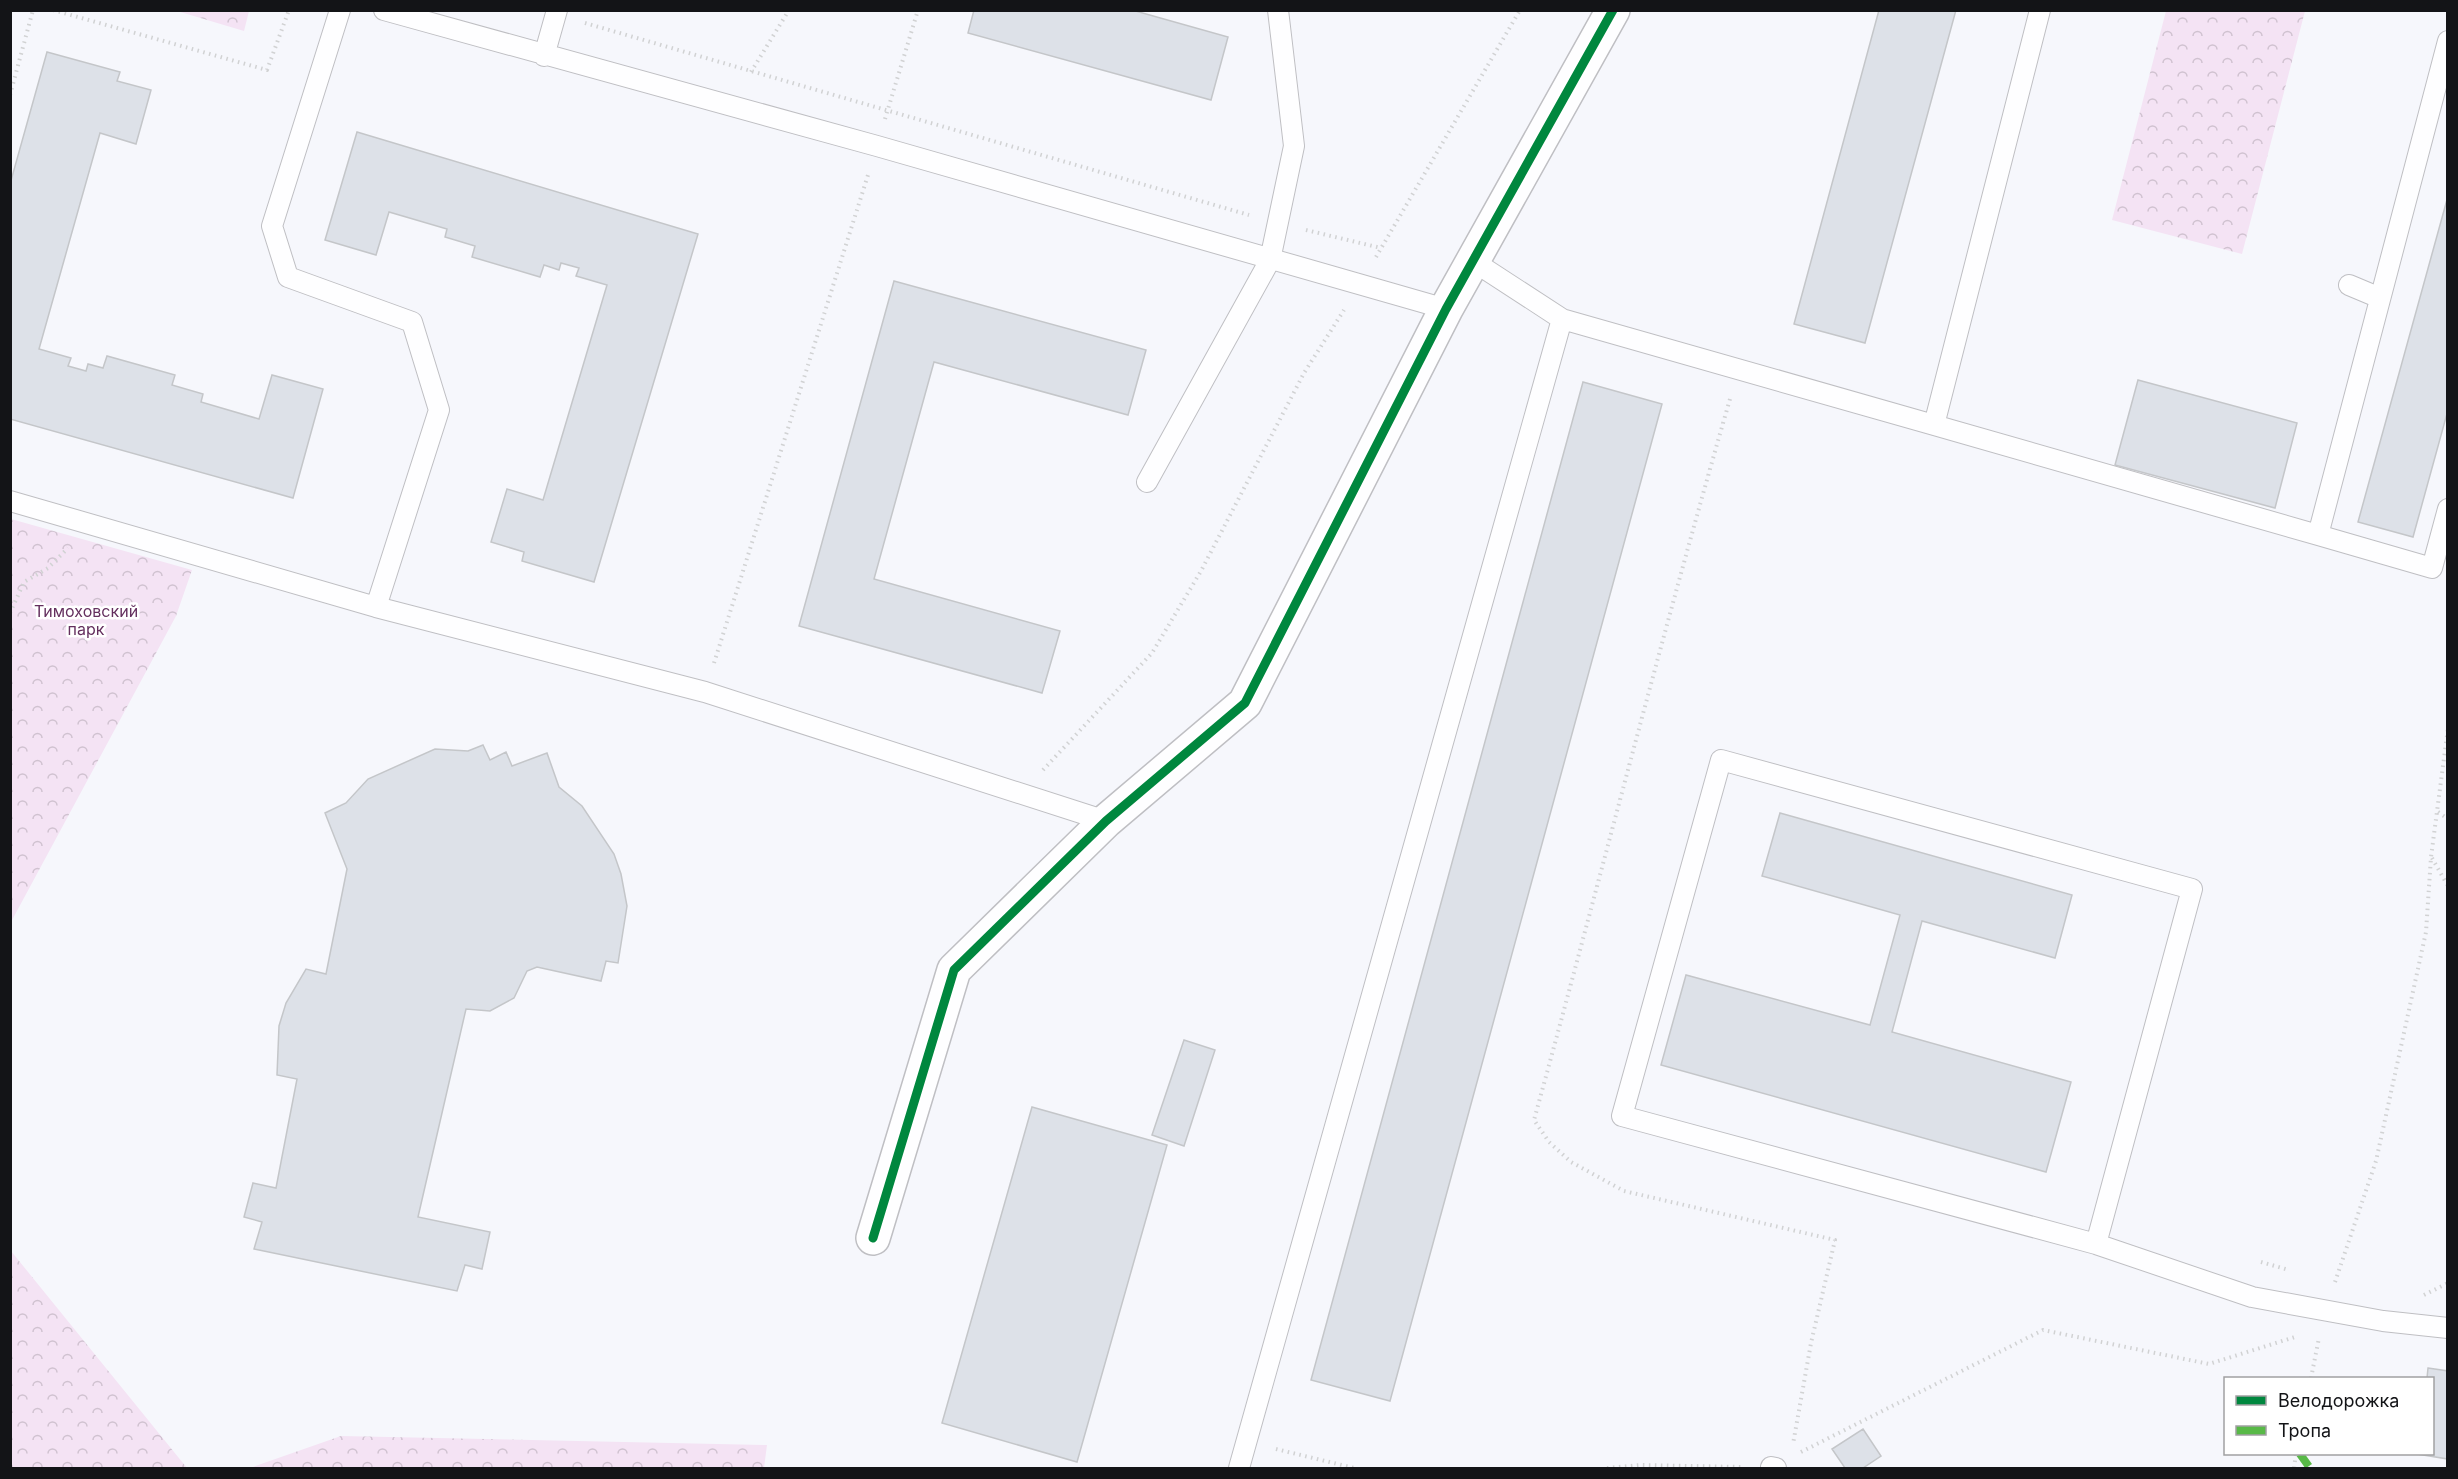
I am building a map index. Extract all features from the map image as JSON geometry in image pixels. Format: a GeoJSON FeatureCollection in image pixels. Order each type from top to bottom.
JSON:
{"type":"FeatureCollection","features":[{"type":"Feature","properties":{"kind":"street"},"geometry":{"type":"LineString","coordinates":[[873,1238],[954,970],[1106,821],[1245,703],[1446,309],[1612,10]]}},
{"type":"Feature","properties":{"kind":"lane"},"geometry":{"type":"LineString","coordinates":[[340,10],[272,226],[288,277],[412,322],[439,410],[376,607]]}},
{"type":"Feature","properties":{"kind":"lane"},"geometry":{"type":"LineString","coordinates":[[384,10],[877,146],[1446,309]]}},
{"type":"Feature","properties":{"kind":"lane"},"geometry":{"type":"LineString","coordinates":[[1147,482],[1270,260],[1294,146],[1278,10]]}},
{"type":"Feature","properties":{"kind":"lane"},"geometry":{"type":"LineString","coordinates":[[1934,425],[2040,10]]}},
{"type":"Feature","properties":{"kind":"lane"},"geometry":{"type":"LineString","coordinates":[[544,56],[556,12]]}},
{"type":"Feature","properties":{"kind":"lane"},"geometry":{"type":"LineString","coordinates":[[2318,535],[2448,41]]}},
{"type":"Feature","properties":{"kind":"lane"},"geometry":{"type":"LineString","coordinates":[[1473,261],[1562,319],[2432,568],[2448,509]]}},
{"type":"Feature","properties":{"kind":"lane"},"geometry":{"type":"LineString","coordinates":[[2349,285],[2380,298]]}},
{"type":"Feature","properties":{"kind":"lane"},"geometry":{"type":"LineString","coordinates":[[1239,1468],[1562,319]]}},
{"type":"Feature","properties":{"kind":"lane"},"geometry":{"type":"LineString","coordinates":[[10,501],[376,607],[705,692],[1106,821]]}},
{"type":"Feature","properties":{"kind":"lane"},"geometry":{"type":"LineString","coordinates":[[2096,1244],[2192,889],[1721,760],[1622,1116],[2096,1244],[2252,1297],[2383,1321],[2448,1328]]}},
{"type":"Feature","properties":{"kind":"path"},"geometry":{"type":"LineString","coordinates":[[10,95],[33,10]]}},
{"type":"Feature","properties":{"kind":"path"},"geometry":{"type":"LineString","coordinates":[[53,10],[267,70],[289,10]]}},
{"type":"Feature","properties":{"kind":"path"},"geometry":{"type":"LineString","coordinates":[[752,72],[789,10]]}},
{"type":"Feature","properties":{"kind":"path"},"geometry":{"type":"LineString","coordinates":[[705,692],[918,10]]}},
{"type":"Feature","properties":{"kind":"path"},"geometry":{"type":"LineString","coordinates":[[1033,767],[1044,770],[1152,653],[1201,571],[1304,373],[1360,285],[1520,10]]}},
{"type":"Feature","properties":{"kind":"path"},"geometry":{"type":"LineString","coordinates":[[556,12],[752,72],[888,109],[1278,224],[1381,248]]}},
{"type":"Feature","properties":{"kind":"path"},"geometry":{"type":"LineString","coordinates":[[10,613],[24,582],[48,568],[94,525]]}},
{"type":"Feature","properties":{"kind":"path"},"geometry":{"type":"LineString","coordinates":[[2311,1377],[2325,1309],[2376,1161],[2426,932],[2431,857],[2448,728]]}},
{"type":"Feature","properties":{"kind":"path"},"geometry":{"type":"LineString","coordinates":[[2438,812],[2448,819]]}},
{"type":"Feature","properties":{"kind":"path"},"geometry":{"type":"LineString","coordinates":[[2431,857],[2448,886]]}},
{"type":"Feature","properties":{"kind":"path"},"geometry":{"type":"LineString","coordinates":[[2414,1299],[2448,1283]]}},
{"type":"Feature","properties":{"kind":"path"},"geometry":{"type":"LineString","coordinates":[[1607,1468],[1641,1465],[1773,1468],[2043,1330],[2209,1364],[2321,1329]]}},
{"type":"Feature","properties":{"kind":"path"},"geometry":{"type":"LineString","coordinates":[[1247,1442],[1354,1468]]}},
{"type":"Feature","properties":{"kind":"green space"},"geometry":{"type":"Polygon","coordinates":[[[177,11],[249,11],[244,31],[177,11]]]}},
{"type":"Feature","properties":{"kind":"green space"},"geometry":{"type":"Polygon","coordinates":[[[2166,11],[2305,11],[2242,254],[2112,220],[2166,11]]]}},
{"type":"Feature","properties":{"kind":"green space","name":"Тимоховский парк"},"geometry":{"type":"Polygon","coordinates":[[[11,519],[192,570],[176,616],[11,922],[11,519]]]}},
{"type":"Feature","properties":{"kind":"green space"},"geometry":{"type":"Polygon","coordinates":[[[11,1251],[187,1468],[11,1468],[11,1251]]]}},
{"type":"Feature","properties":{"kind":"green space"},"geometry":{"type":"Polygon","coordinates":[[[341,1436],[767,1445],[764,1468],[250,1468],[341,1436]]]}},
{"type":"Feature","properties":{"kind":"building"},"geometry":{"type":"Polygon","coordinates":[[[974,10],[1132,10],[1228,37],[1211,100],[968,33],[974,10]]]}},
{"type":"Feature","properties":{"kind":"building"},"geometry":{"type":"Polygon","coordinates":[[[1879,10],[1956,10],[1865,343],[1794,324],[1879,10]]]}},
{"type":"Feature","properties":{"kind":"building"},"geometry":{"type":"Polygon","coordinates":[[[47,52],[120,72],[117,81],[151,90],[136,144],[100,133],[39,349],[71,358],[68,366],[86,371],[88,364],[103,368],[107,356],[175,375],[172,385],[203,394],[201,402],[259,419],[272,375],[323,389],[293,498],[10,419],[10,184],[47,52]]]}},
{"type":"Feature","properties":{"kind":"building"},"geometry":{"type":"Polygon","coordinates":[[[357,132],[698,234],[594,582],[522,561],[524,552],[491,542],[507,489],[543,500],[607,285],[576,276],[579,268],[561,263],[559,270],[544,265],[540,277],[472,257],[475,246],[445,237],[447,229],[389,212],[376,255],[325,240],[357,132]]]}},
{"type":"Feature","properties":{"kind":"building"},"geometry":{"type":"Polygon","coordinates":[[[2448,196],[2448,410],[2413,537],[2358,522],[2448,196]]]}},
{"type":"Feature","properties":{"kind":"building"},"geometry":{"type":"Polygon","coordinates":[[[894,281],[1146,350],[1128,415],[934,362],[874,579],[1060,631],[1042,693],[799,626],[894,281]]]}},
{"type":"Feature","properties":{"kind":"building"},"geometry":{"type":"Polygon","coordinates":[[[2138,380],[2297,423],[2275,508],[2115,465],[2138,380]]]}},
{"type":"Feature","properties":{"kind":"building"},"geometry":{"type":"Polygon","coordinates":[[[1583,382],[1662,404],[1390,1401],[1311,1380],[1583,382]]]}},
{"type":"Feature","properties":{"kind":"building"},"geometry":{"type":"Polygon","coordinates":[[[483,745],[490,760],[506,752],[512,766],[547,753],[559,787],[582,806],[614,854],[621,874],[627,906],[618,963],[606,961],[601,981],[537,967],[527,971],[514,998],[490,1011],[466,1009],[418,1217],[490,1232],[482,1269],[465,1265],[457,1291],[254,1249],[262,1222],[244,1217],[253,1183],[276,1188],[297,1079],[277,1075],[279,1026],[286,1003],[306,969],[326,974],[347,869],[325,813],[346,803],[368,779],[435,749],[468,751],[483,745]]]}},
{"type":"Feature","properties":{"kind":"building"},"geometry":{"type":"Polygon","coordinates":[[[1780,813],[2072,895],[2055,958],[1922,921],[1892,1032],[2071,1082],[2046,1172],[1661,1065],[1686,975],[1870,1025],[1900,915],[1762,876],[1780,813]]]}},
{"type":"Feature","properties":{"kind":"building"},"geometry":{"type":"Polygon","coordinates":[[[1184,1040],[1215,1050],[1184,1146],[1152,1135],[1184,1040]]]}},
{"type":"Feature","properties":{"kind":"building"},"geometry":{"type":"Polygon","coordinates":[[[1032,1107],[1167,1145],[1077,1462],[942,1423],[1032,1107]]]}},
{"type":"Feature","properties":{"kind":"building"},"geometry":{"type":"Polygon","coordinates":[[[2428,1368],[2448,1371],[2448,1459],[2423,1455],[2434,1455],[2434,1377],[2427,1377],[2428,1368]]]}},
{"type":"Feature","properties":{"kind":"building"},"geometry":{"type":"Polygon","coordinates":[[[1863,1429],[1881,1456],[1863,1468],[1845,1468],[1832,1449],[1863,1429]]]}},
{"type":"Feature","properties":{"kind":"marked path"},"geometry":{"type":"LineString","coordinates":[[2301,1455],[2310,1468]]}},
{"type":"Feature","properties":{"kind":"cycle path"},"geometry":{"type":"LineString","coordinates":[[873,1238],[954,970],[1106,821],[1245,703],[1446,309],[1613,10]]}}]}
